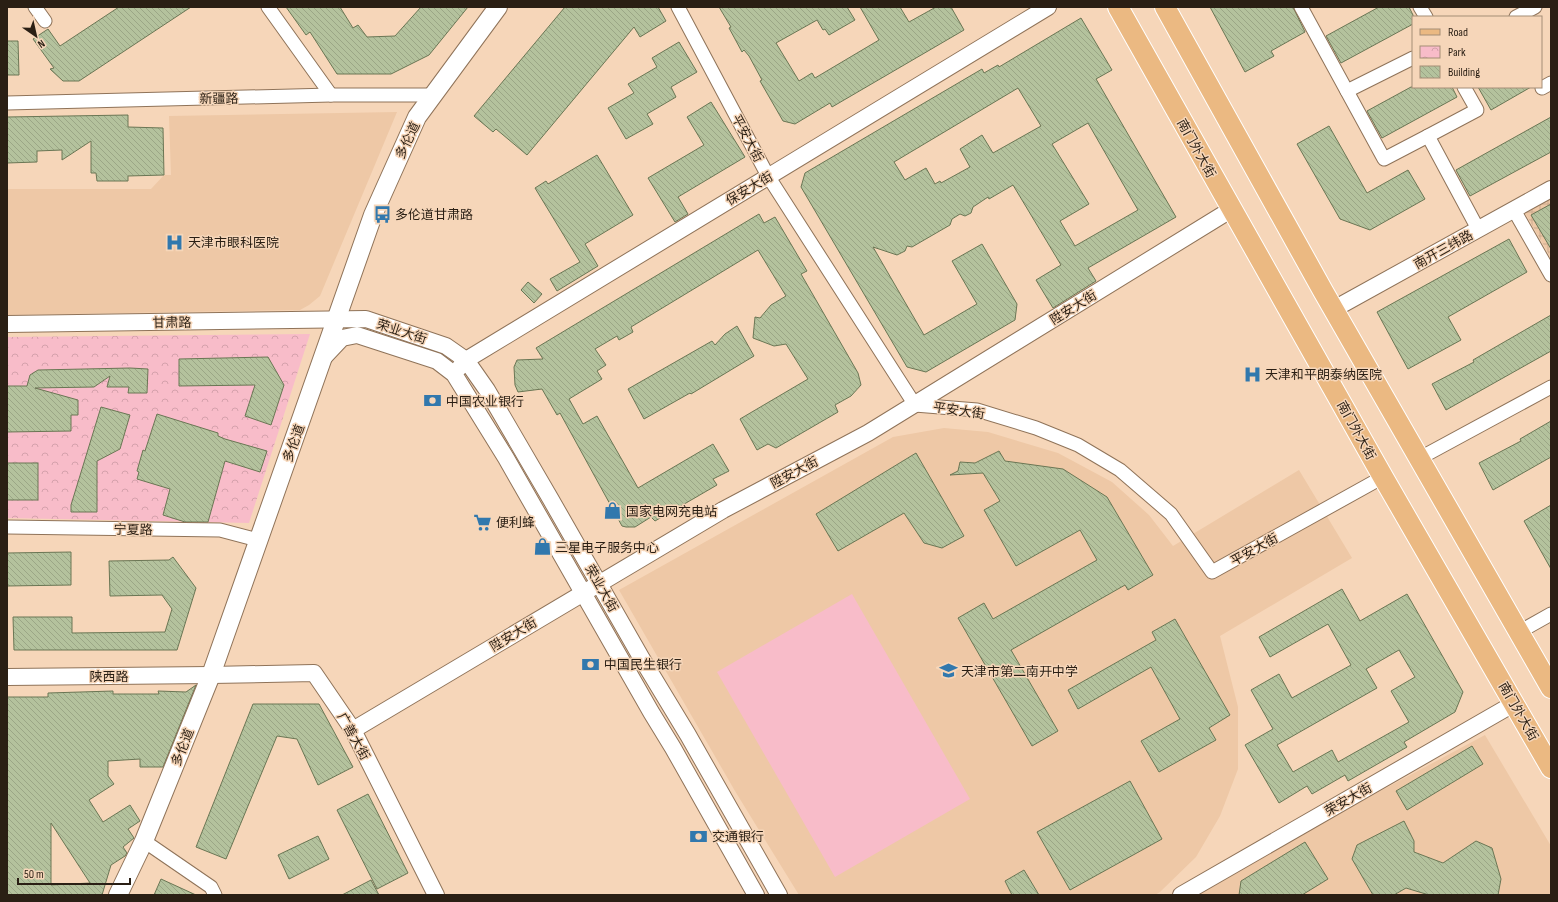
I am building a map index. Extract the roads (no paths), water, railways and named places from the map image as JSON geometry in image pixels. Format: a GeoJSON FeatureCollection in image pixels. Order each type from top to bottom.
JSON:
{"type":"FeatureCollection","features":[{"type":"Feature","properties":{"kind":"main road","name":"多伦道"},"geometry":{"type":"LineString","coordinates":[[118,895],[144,842],[211,675],[373,215],[407,136],[432,95],[498,7]]}},
{"type":"Feature","properties":{"kind":"main road","name":"南门外大街"},"geometry":{"type":"LineString","coordinates":[[1118,7],[1383,477],[1515,703],[1551,768]]}},
{"type":"Feature","properties":{"kind":"main road"},"geometry":{"type":"LineString","coordinates":[[1165,7],[1334,309],[1551,688]]}},
{"type":"Feature","properties":{"kind":"street"},"geometry":{"type":"LineString","coordinates":[[35,7],[45,21]]}},
{"type":"Feature","properties":{"kind":"street"},"geometry":{"type":"LineString","coordinates":[[268,7],[331,95]]}},
{"type":"Feature","properties":{"kind":"street","name":"平安大街"},"geometry":{"type":"LineString","coordinates":[[678,7],[768,176],[915,405],[977,410],[1036,428],[1078,445],[1120,470],[1171,514],[1212,572],[1383,477]]}},
{"type":"Feature","properties":{"kind":"street","name":"保安大街"},"geometry":{"type":"LineString","coordinates":[[454,374],[466,360],[1048,7]]}},
{"type":"Feature","properties":{"kind":"street"},"geometry":{"type":"LineString","coordinates":[[1420,7],[1425,16]]}},
{"type":"Feature","properties":{"kind":"street"},"geometry":{"type":"LineString","coordinates":[[1518,16],[1535,7]]}},
{"type":"Feature","properties":{"kind":"street"},"geometry":{"type":"LineString","coordinates":[[1303,8],[1384,159],[1477,110],[1465,88]]}},
{"type":"Feature","properties":{"kind":"street"},"geometry":{"type":"LineString","coordinates":[[1347,91],[1412,58]]}},
{"type":"Feature","properties":{"kind":"street","name":"新疆路"},"geometry":{"type":"LineString","coordinates":[[7,103],[331,95],[432,95]]}},
{"type":"Feature","properties":{"kind":"street"},"geometry":{"type":"LineString","coordinates":[[1428,136],[1478,229]]}},
{"type":"Feature","properties":{"kind":"street","name":"南开三纬路"},"geometry":{"type":"LineString","coordinates":[[1334,309],[1551,189]]}},
{"type":"Feature","properties":{"kind":"street","name":"陞安大街"},"geometry":{"type":"LineString","coordinates":[[353,730],[723,510],[868,433],[1232,209]]}},
{"type":"Feature","properties":{"kind":"street"},"geometry":{"type":"LineString","coordinates":[[1514,210],[1551,275]]}},
{"type":"Feature","properties":{"kind":"street","name":"荣业大街"},"geometry":{"type":"LineString","coordinates":[[337,320],[366,319],[446,346],[466,360],[486,390],[600,583],[779,895]]}},
{"type":"Feature","properties":{"kind":"street","name":"甘肃路"},"geometry":{"type":"LineString","coordinates":[[7,324],[337,320]]}},
{"type":"Feature","properties":{"kind":"street","name":"荣业大街"},"geometry":{"type":"LineString","coordinates":[[324,357],[342,338],[357,335],[437,361],[454,374],[506,458],[756,895]]}},
{"type":"Feature","properties":{"kind":"street"},"geometry":{"type":"LineString","coordinates":[[1420,458],[1551,387]]}},
{"type":"Feature","properties":{"kind":"street","name":"宁夏路"},"geometry":{"type":"LineString","coordinates":[[7,527],[220,530],[258,540]]}},
{"type":"Feature","properties":{"kind":"street"},"geometry":{"type":"LineString","coordinates":[[1519,632],[1551,614]]}},
{"type":"Feature","properties":{"kind":"street","name":"广善大街"},"geometry":{"type":"LineString","coordinates":[[211,675],[314,673],[353,730],[436,895]]}},
{"type":"Feature","properties":{"kind":"street","name":"陕西路"},"geometry":{"type":"LineString","coordinates":[[7,677],[211,675]]}},
{"type":"Feature","properties":{"kind":"street","name":"荣安大街"},"geometry":{"type":"LineString","coordinates":[[1183,895],[1515,703]]}},
{"type":"Feature","properties":{"kind":"street"},"geometry":{"type":"LineString","coordinates":[[144,842],[211,887],[215,895]]}},
{"type":"Feature","properties":{"kind":"place","name":"多伦道甘肃路"},"geometry":{"type":"Point","coordinates":[382,214]}},
{"type":"Feature","properties":{"kind":"place","name":"天津市眼科医院"},"geometry":{"type":"Point","coordinates":[175,242]}},
{"type":"Feature","properties":{"kind":"place","name":"天津和平朗泰纳医院"},"geometry":{"type":"Point","coordinates":[1252,374]}},
{"type":"Feature","properties":{"kind":"place","name":"中国农业银行"},"geometry":{"type":"Point","coordinates":[433,401]}},
{"type":"Feature","properties":{"kind":"place","name":"国家电网充电站"},"geometry":{"type":"Point","coordinates":[613,511]}},
{"type":"Feature","properties":{"kind":"place","name":"便利蜂"},"geometry":{"type":"Point","coordinates":[483,522]}},
{"type":"Feature","properties":{"kind":"place","name":"三星电子服务中心"},"geometry":{"type":"Point","coordinates":[542,547]}},
{"type":"Feature","properties":{"kind":"place","name":"中国民生银行"},"geometry":{"type":"Point","coordinates":[591,664]}},
{"type":"Feature","properties":{"kind":"place","name":"天津市第二南开中学"},"geometry":{"type":"Point","coordinates":[948,671]}},
{"type":"Feature","properties":{"kind":"place","name":"交通银行"},"geometry":{"type":"Point","coordinates":[699,836]}}]}
